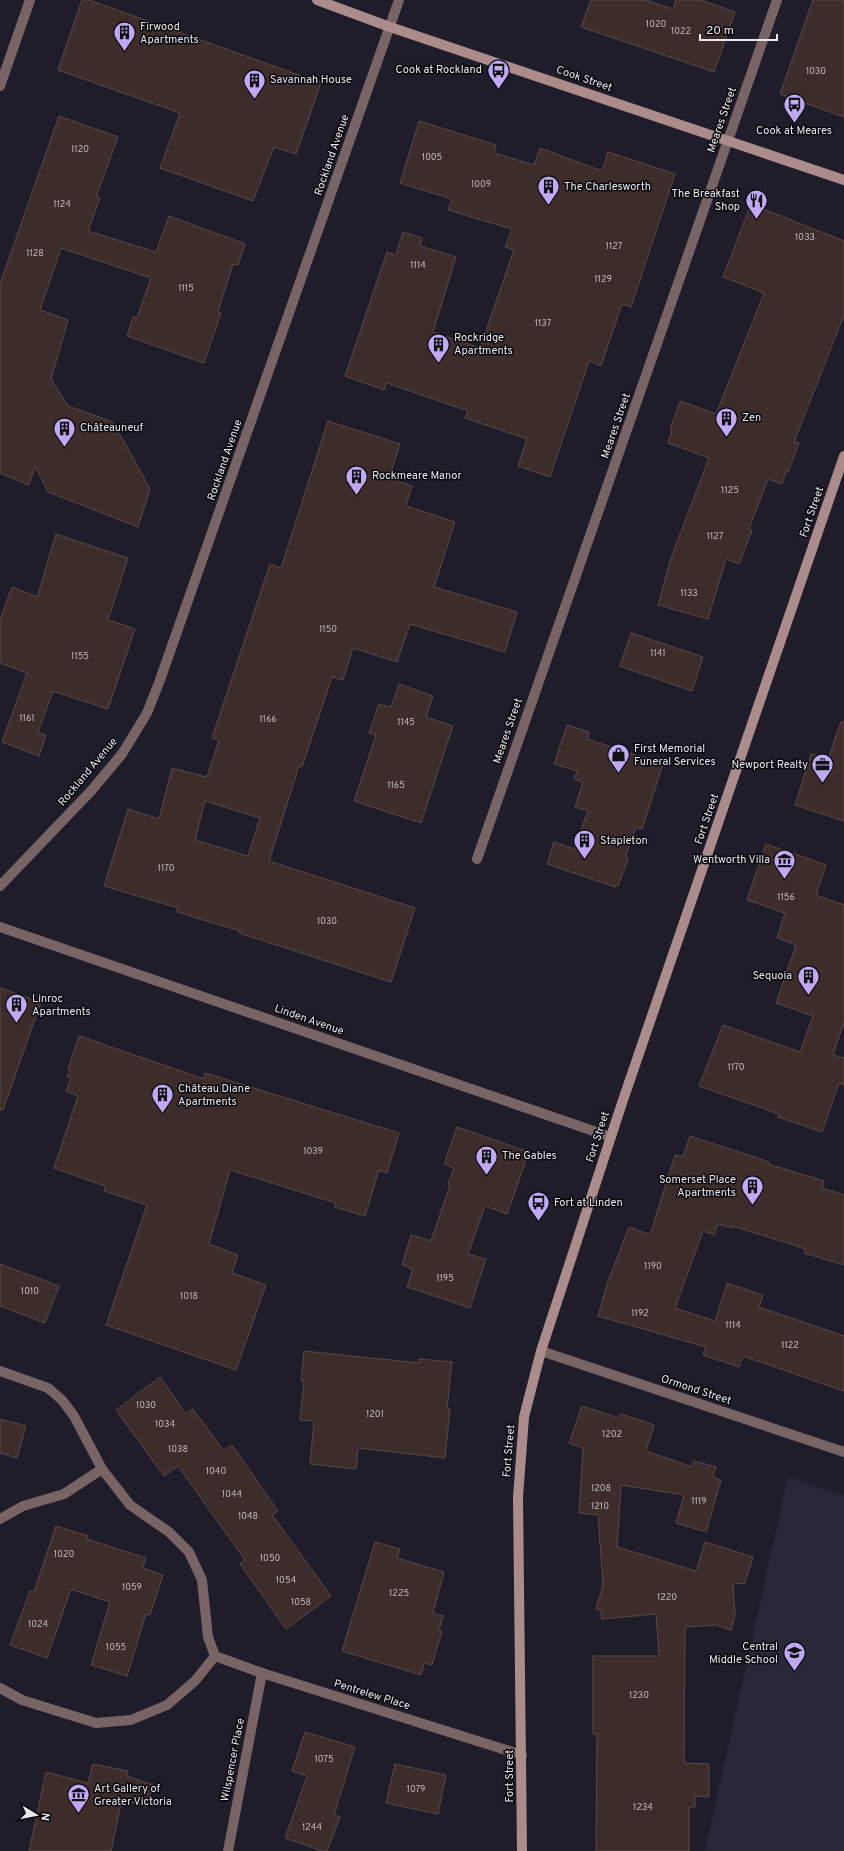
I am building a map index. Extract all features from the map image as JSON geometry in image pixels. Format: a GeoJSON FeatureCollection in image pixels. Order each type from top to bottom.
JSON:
{"type":"FeatureCollection","features":[{"type":"Feature","properties":{"kind":"main road","name":"Cook Street"},"geometry":{"type":"LineString","coordinates":[[317,0],[390,27],[844,180]]}},
{"type":"Feature","properties":{"kind":"main road","name":"Fort Street"},"geometry":{"type":"LineString","coordinates":[[522,1851],[518,1496],[524,1417],[541,1351],[610,1137],[844,456]]}},
{"type":"Feature","properties":{"kind":"street"},"geometry":{"type":"LineString","coordinates":[[0,86],[30,0]]}},
{"type":"Feature","properties":{"kind":"street","name":"Rockland Avenue"},"geometry":{"type":"LineString","coordinates":[[0,886],[95,786],[122,754],[147,713],[160,680],[399,0]]}},
{"type":"Feature","properties":{"kind":"street","name":"Meares Street"},"geometry":{"type":"LineString","coordinates":[[477,859],[777,0]]}},
{"type":"Feature","properties":{"kind":"street","name":"Linden Avenue"},"geometry":{"type":"LineString","coordinates":[[0,926],[610,1137]]}},
{"type":"Feature","properties":{"kind":"street","name":"Ormond Street"},"geometry":{"type":"LineString","coordinates":[[541,1351],[844,1452]]}},
{"type":"Feature","properties":{"kind":"street"},"geometry":{"type":"LineString","coordinates":[[0,1371],[48,1388],[62,1400],[74,1416],[102,1469],[130,1505],[169,1532],[189,1552],[202,1580],[208,1637],[215,1656],[195,1681],[167,1705],[131,1720],[96,1723],[22,1700],[0,1688]]}},
{"type":"Feature","properties":{"kind":"street"},"geometry":{"type":"LineString","coordinates":[[0,1519],[23,1506],[64,1494],[102,1469]]}},
{"type":"Feature","properties":{"kind":"street","name":"Pentrelew Place"},"geometry":{"type":"LineString","coordinates":[[215,1656],[262,1673],[522,1755]]}},
{"type":"Feature","properties":{"kind":"street","name":"Wilspencer Place"},"geometry":{"type":"LineString","coordinates":[[228,1851],[262,1673]]}},
{"type":"Feature","properties":{"kind":"shaded area","name":"Central Middle School"},"geometry":{"type":"Polygon","coordinates":[[[788,1477],[844,1496],[844,1851],[705,1851],[788,1477]]]}},
{"type":"Feature","properties":{"kind":"building"},"geometry":{"type":"Polygon","coordinates":[[[82,0],[89,0],[321,83],[296,154],[274,147],[253,201],[160,168],[180,113],[58,70],[82,0]]]}},
{"type":"Feature","properties":{"kind":"building"},"geometry":{"type":"Polygon","coordinates":[[[591,0],[646,0],[673,9],[676,0],[700,0],[735,12],[714,72],[581,27],[591,0]]]}},
{"type":"Feature","properties":{"kind":"building"},"geometry":{"type":"Polygon","coordinates":[[[813,0],[844,0],[844,117],[780,94],[813,0]]]}},
{"type":"Feature","properties":{"kind":"building"},"geometry":{"type":"Polygon","coordinates":[[[59,116],[118,137],[96,197],[100,198],[88,231],[156,252],[169,216],[245,244],[238,265],[233,264],[218,312],[221,313],[204,363],[127,336],[133,317],[137,318],[151,278],[61,248],[40,310],[68,320],[51,379],[68,406],[113,422],[150,489],[138,527],[48,492],[35,466],[29,485],[0,473],[0,284],[59,116]]]}},
{"type":"Feature","properties":{"kind":"building"},"geometry":{"type":"Polygon","coordinates":[[[419,121],[496,145],[494,153],[534,165],[540,148],[602,171],[608,152],[675,174],[631,307],[622,304],[601,366],[589,361],[550,477],[518,466],[527,439],[465,418],[468,411],[387,383],[384,390],[345,376],[387,252],[396,255],[403,232],[422,238],[420,246],[456,257],[433,332],[480,348],[514,250],[505,247],[512,229],[448,210],[452,199],[400,183],[419,121]]]}},
{"type":"Feature","properties":{"kind":"building"},"geometry":{"type":"Polygon","coordinates":[[[751,204],[844,241],[844,315],[794,442],[799,443],[788,472],[786,471],[782,484],[768,479],[749,529],[752,530],[739,564],[726,559],[708,619],[658,605],[671,558],[709,458],[668,443],[672,431],[670,430],[680,401],[716,414],[764,293],[723,277],[751,204]]]}},
{"type":"Feature","properties":{"kind":"building"},"geometry":{"type":"Polygon","coordinates":[[[328,421],[400,444],[389,478],[412,486],[406,506],[455,522],[434,587],[517,612],[505,652],[410,624],[397,662],[353,648],[343,680],[332,677],[302,767],[299,766],[269,861],[415,908],[391,982],[239,933],[240,931],[177,912],[178,908],[104,886],[128,809],[159,819],[172,768],[207,777],[219,740],[212,738],[270,564],[281,568],[328,421]],[[205,801],[195,840],[248,856],[260,818],[205,801]]]}},
{"type":"Feature","properties":{"kind":"building"},"geometry":{"type":"Polygon","coordinates":[[[56,534],[128,558],[108,620],[135,629],[108,709],[53,691],[38,732],[46,735],[39,756],[2,742],[27,673],[0,663],[0,620],[12,587],[37,597],[56,534]]]}},
{"type":"Feature","properties":{"kind":"building"},"geometry":{"type":"Polygon","coordinates":[[[631,633],[703,657],[692,691],[620,666],[631,633]]]}},
{"type":"Feature","properties":{"kind":"building"},"geometry":{"type":"Polygon","coordinates":[[[399,684],[433,696],[426,717],[453,726],[421,823],[354,801],[376,735],[369,733],[379,704],[391,707],[399,684]]]}},
{"type":"Feature","properties":{"kind":"building","name":"Newport Realty"},"geometry":{"type":"Polygon","coordinates":[[[841,722],[844,722],[844,821],[795,805],[811,754],[828,759],[841,722]]]}},
{"type":"Feature","properties":{"kind":"building","name":"First Memorial Funeral Services"},"geometry":{"type":"Polygon","coordinates":[[[567,725],[589,732],[587,739],[663,764],[642,829],[636,827],[626,855],[628,859],[618,886],[616,885],[615,887],[547,864],[554,842],[574,849],[588,811],[575,807],[583,782],[574,779],[577,771],[554,764],[567,725]]]}},
{"type":"Feature","properties":{"kind":"building"},"geometry":{"type":"Polygon","coordinates":[[[766,844],[826,865],[816,895],[844,905],[844,1022],[833,1055],[844,1058],[844,1085],[839,1083],[822,1132],[778,1117],[779,1114],[699,1086],[723,1025],[800,1052],[813,1016],[776,1003],[796,945],[777,938],[785,913],[747,900],[766,844]]]}},
{"type":"Feature","properties":{"kind":"building","name":"Linroc Apartments"},"geometry":{"type":"Polygon","coordinates":[[[0,988],[41,1002],[3,1110],[0,1110],[0,988]]]}},
{"type":"Feature","properties":{"kind":"building"},"geometry":{"type":"Polygon","coordinates":[[[79,1036],[204,1079],[205,1073],[399,1133],[387,1173],[379,1170],[365,1216],[335,1207],[336,1203],[230,1170],[209,1244],[238,1255],[232,1273],[266,1285],[236,1370],[106,1325],[147,1205],[104,1191],[105,1186],[54,1168],[78,1096],[66,1091],[71,1078],[67,1077],[70,1070],[68,1069],[79,1036]]]}},
{"type":"Feature","properties":{"kind":"building"},"geometry":{"type":"Polygon","coordinates":[[[457,1127],[529,1152],[507,1214],[485,1206],[468,1254],[486,1259],[470,1308],[407,1287],[413,1269],[402,1265],[411,1235],[431,1241],[450,1185],[448,1184],[454,1168],[444,1164],[457,1127]]]}},
{"type":"Feature","properties":{"kind":"building"},"geometry":{"type":"Polygon","coordinates":[[[690,1136],[769,1162],[768,1164],[824,1181],[822,1188],[844,1195],[844,1265],[804,1253],[806,1249],[733,1226],[732,1228],[718,1224],[714,1235],[703,1231],[675,1308],[715,1321],[727,1283],[763,1295],[759,1307],[844,1336],[844,1391],[743,1356],[739,1367],[703,1355],[706,1347],[598,1316],[607,1284],[629,1227],[650,1235],[675,1155],[683,1157],[690,1136]]]}},
{"type":"Feature","properties":{"kind":"building"},"geometry":{"type":"Polygon","coordinates":[[[0,1264],[59,1286],[45,1323],[0,1306],[0,1264]]]}},
{"type":"Feature","properties":{"kind":"building"},"geometry":{"type":"Polygon","coordinates":[[[304,1351],[419,1363],[419,1359],[452,1362],[447,1408],[450,1409],[445,1458],[358,1448],[356,1469],[310,1464],[314,1421],[300,1420],[304,1381],[301,1381],[304,1351]]]}},
{"type":"Feature","properties":{"kind":"building"},"geometry":{"type":"Polygon","coordinates":[[[160,1377],[186,1414],[193,1409],[224,1451],[232,1445],[278,1511],[272,1515],[331,1596],[286,1629],[240,1564],[245,1560],[178,1466],[164,1476],[116,1410],[160,1377]]]}},
{"type":"Feature","properties":{"kind":"building"},"geometry":{"type":"Polygon","coordinates":[[[582,1406],[619,1418],[621,1414],[654,1425],[646,1451],[692,1467],[694,1461],[716,1467],[713,1477],[721,1480],[706,1532],[676,1523],[684,1495],[621,1485],[617,1547],[696,1571],[705,1542],[753,1557],[745,1583],[733,1584],[735,1615],[731,1630],[715,1625],[685,1627],[684,1763],[709,1764],[709,1797],[695,1796],[695,1807],[689,1807],[689,1851],[596,1851],[597,1734],[593,1734],[593,1656],[659,1656],[656,1614],[602,1619],[601,1610],[596,1609],[603,1585],[598,1515],[579,1513],[583,1448],[569,1443],[582,1406]]]}},
{"type":"Feature","properties":{"kind":"building"},"geometry":{"type":"Polygon","coordinates":[[[0,1419],[26,1426],[17,1458],[0,1453],[0,1419]]]}},
{"type":"Feature","properties":{"kind":"building"},"geometry":{"type":"Polygon","coordinates":[[[56,1526],[88,1536],[87,1539],[146,1558],[143,1568],[163,1575],[150,1615],[146,1614],[127,1676],[91,1665],[110,1602],[71,1589],[47,1658],[10,1645],[30,1591],[34,1592],[56,1526]]]}},
{"type":"Feature","properties":{"kind":"building"},"geometry":{"type":"Polygon","coordinates":[[[375,1542],[400,1549],[397,1558],[444,1572],[433,1613],[443,1616],[439,1630],[442,1631],[432,1665],[424,1663],[421,1675],[342,1651],[375,1542]]]}},
{"type":"Feature","properties":{"kind":"building"},"geometry":{"type":"Polygon","coordinates":[[[305,1732],[355,1747],[334,1815],[340,1817],[327,1851],[322,1851],[285,1838],[307,1776],[292,1771],[305,1732]]]}},
{"type":"Feature","properties":{"kind":"building","name":"Art Gallery of Greater Victoria"},"geometry":{"type":"Polygon","coordinates":[[[93,1764],[128,1771],[127,1776],[153,1785],[146,1807],[122,1799],[111,1851],[29,1851],[46,1772],[88,1783],[93,1764]]]}},
{"type":"Feature","properties":{"kind":"building"},"geometry":{"type":"Polygon","coordinates":[[[395,1764],[446,1775],[438,1814],[386,1803],[395,1764]]]}},
{"type":"Feature","properties":{"kind":"place","name":"Firwood Apartments"},"geometry":{"type":"Point","coordinates":[124,52]}},
{"type":"Feature","properties":{"kind":"place","name":"Cook at Rockland"},"geometry":{"type":"Point","coordinates":[498,90]}},
{"type":"Feature","properties":{"kind":"place","name":"Savannah House"},"geometry":{"type":"Point","coordinates":[255,100]}},
{"type":"Feature","properties":{"kind":"place","name":"Cook at Meares"},"geometry":{"type":"Point","coordinates":[794,124]}},
{"type":"Feature","properties":{"kind":"place","name":"The Charlesworth"},"geometry":{"type":"Point","coordinates":[548,206]}},
{"type":"Feature","properties":{"kind":"place","name":"The Breakfast Shop"},"geometry":{"type":"Point","coordinates":[756,220]}},
{"type":"Feature","properties":{"kind":"place","name":"Rockridge Apartments"},"geometry":{"type":"Point","coordinates":[439,364]}},
{"type":"Feature","properties":{"kind":"place","name":"Zen"},"geometry":{"type":"Point","coordinates":[727,438]}},
{"type":"Feature","properties":{"kind":"place","name":"Châteauneuf"},"geometry":{"type":"Point","coordinates":[64,448]}},
{"type":"Feature","properties":{"kind":"place","name":"Rockmeare Manor"},"geometry":{"type":"Point","coordinates":[356,496]}},
{"type":"Feature","properties":{"kind":"place","name":"First Memorial Funeral Services"},"geometry":{"type":"Point","coordinates":[618,774]}},
{"type":"Feature","properties":{"kind":"place","name":"Newport Realty"},"geometry":{"type":"Point","coordinates":[823,784]}},
{"type":"Feature","properties":{"kind":"place","name":"Stapleton"},"geometry":{"type":"Point","coordinates":[584,860]}},
{"type":"Feature","properties":{"kind":"place","name":"Wentworth Villa"},"geometry":{"type":"Point","coordinates":[785,880]}},
{"type":"Feature","properties":{"kind":"place","name":"Sequoia"},"geometry":{"type":"Point","coordinates":[808,996]}},
{"type":"Feature","properties":{"kind":"place","name":"Linroc Apartments"},"geometry":{"type":"Point","coordinates":[17,1024]}},
{"type":"Feature","properties":{"kind":"place","name":"Château Diane Apartments"},"geometry":{"type":"Point","coordinates":[163,1114]}},
{"type":"Feature","properties":{"kind":"place","name":"The Gables"},"geometry":{"type":"Point","coordinates":[486,1176]}},
{"type":"Feature","properties":{"kind":"place","name":"Somerset Place Apartments"},"geometry":{"type":"Point","coordinates":[752,1206]}},
{"type":"Feature","properties":{"kind":"place","name":"Fort at Linden"},"geometry":{"type":"Point","coordinates":[538,1222]}},
{"type":"Feature","properties":{"kind":"place","name":"Central Middle School"},"geometry":{"type":"Point","coordinates":[794,1672]}},
{"type":"Feature","properties":{"kind":"place","name":"Art Gallery of Greater Victoria"},"geometry":{"type":"Point","coordinates":[78,1814]}}]}
